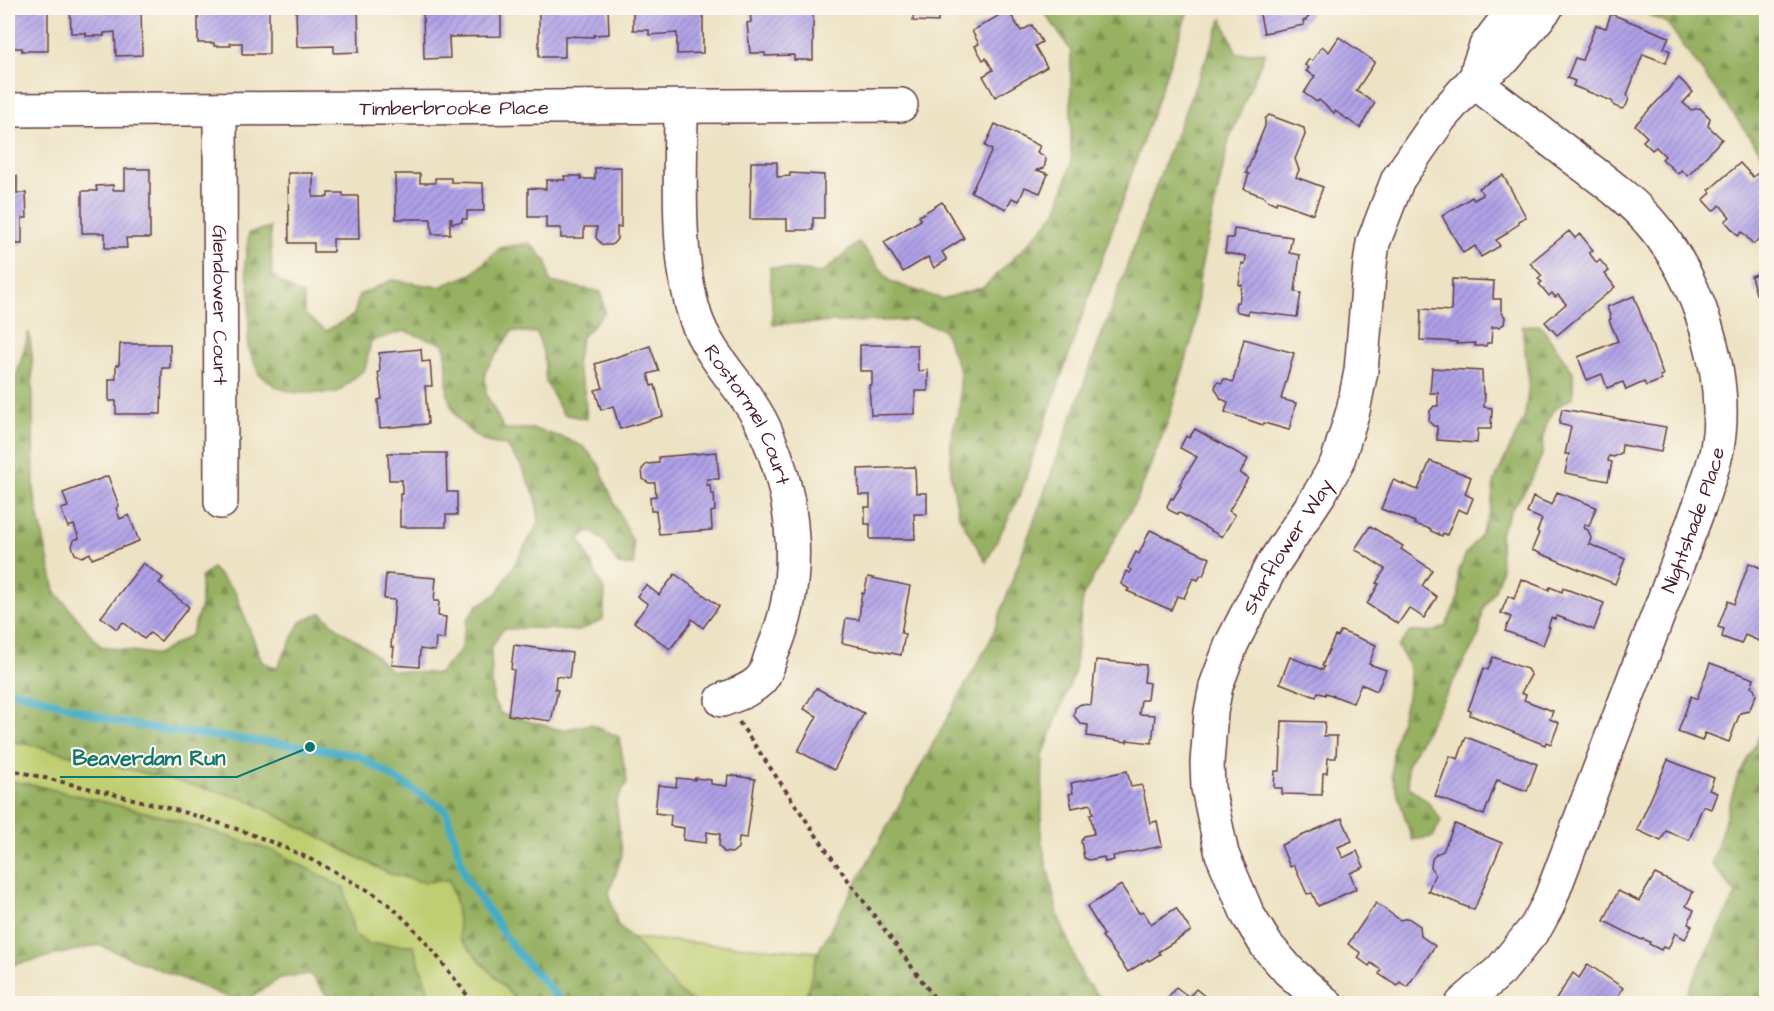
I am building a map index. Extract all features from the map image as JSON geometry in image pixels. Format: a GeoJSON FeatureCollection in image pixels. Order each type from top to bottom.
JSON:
{"type":"FeatureCollection","features":[{"type":"Feature","properties":{"kind":"street","name":"Starflower Way"},"geometry":{"type":"LineString","coordinates":[[1473,81],[1486,46],[1515,8]]}},
{"type":"Feature","properties":{"kind":"street","name":"Starflower Way"},"geometry":{"type":"LineString","coordinates":[[1326,1004],[1289,971],[1267,946],[1248,915],[1222,854],[1208,788],[1207,763],[1211,712],[1216,686],[1232,643],[1270,567],[1320,493],[1337,463],[1353,411],[1362,371],[1373,243],[1398,179],[1441,117],[1473,81],[1505,58],[1546,8]]}},
{"type":"Feature","properties":{"kind":"street","name":"Nightshade Place"},"geometry":{"type":"LineString","coordinates":[[1462,1004],[1501,970],[1536,927],[1548,906],[1701,501],[1717,450],[1720,422],[1720,401],[1710,338],[1696,298],[1671,252],[1648,220],[1608,184],[1473,81]]}},
{"type":"Feature","properties":{"kind":"street","name":"Timberbrooke Place"},"geometry":{"type":"LineString","coordinates":[[8,110],[901,105]]}},
{"type":"Feature","properties":{"kind":"street","name":"Rostormel Court"},"geometry":{"type":"LineString","coordinates":[[681,108],[682,247],[685,281],[696,318],[712,350],[744,393],[765,430],[780,467],[790,507],[793,548],[788,601],[778,640],[762,678],[746,691],[722,700]]}},
{"type":"Feature","properties":{"kind":"street","name":"Glendower Court"},"geometry":{"type":"LineString","coordinates":[[220,109],[221,502]]}},
{"type":"Feature","properties":{"kind":"path"},"geometry":{"type":"LineString","coordinates":[[722,700],[750,735],[829,854],[939,1004]]}},
{"type":"Feature","properties":{"kind":"path"},"geometry":{"type":"LineString","coordinates":[[8,769],[203,816],[281,845],[320,863],[380,898],[405,920],[474,1004]]}},
{"type":"Feature","properties":{"kind":"green space"},"geometry":{"type":"Polygon","coordinates":[[[1042,8],[1189,8],[1020,495],[986,562],[959,516],[951,476],[951,437],[960,406],[960,371],[943,329],[912,320],[773,324],[770,267],[822,273],[859,242],[891,282],[942,299],[984,287],[1027,245],[1057,211],[1071,164],[1071,51],[1042,8]]]}},
{"type":"Feature","properties":{"kind":"green space"},"geometry":{"type":"Polygon","coordinates":[[[1634,8],[1766,8],[1766,159],[1667,23],[1634,8]]]}},
{"type":"Feature","properties":{"kind":"green space"},"geometry":{"type":"Polygon","coordinates":[[[1222,19],[1237,54],[1265,52],[1229,140],[1200,272],[1195,329],[1168,421],[1138,497],[1083,596],[1074,673],[1043,755],[1041,839],[1058,915],[1083,978],[1105,1003],[816,1003],[807,993],[818,952],[991,639],[1167,156],[1222,19]]]}},
{"type":"Feature","properties":{"kind":"green space"},"geometry":{"type":"Polygon","coordinates":[[[270,227],[272,274],[284,285],[304,296],[304,314],[326,331],[354,315],[359,295],[392,280],[439,287],[472,274],[500,248],[530,243],[547,262],[550,282],[601,292],[605,312],[581,338],[576,365],[584,389],[587,419],[563,414],[546,382],[544,355],[537,333],[512,331],[485,371],[486,394],[504,429],[533,429],[562,437],[584,447],[599,465],[633,543],[634,565],[618,565],[604,541],[591,531],[579,538],[605,593],[603,620],[578,631],[503,629],[491,648],[493,701],[501,714],[562,730],[591,724],[619,737],[627,782],[616,802],[622,855],[609,893],[617,924],[680,993],[695,1003],[519,1003],[460,939],[456,905],[449,880],[423,882],[388,873],[244,798],[8,741],[8,405],[29,332],[32,356],[34,494],[55,591],[100,646],[157,655],[191,635],[201,606],[201,578],[212,568],[235,592],[262,662],[277,668],[301,622],[321,613],[339,629],[370,650],[390,670],[438,674],[460,651],[467,620],[478,605],[497,594],[539,523],[536,497],[520,464],[506,445],[489,443],[479,438],[459,420],[454,412],[448,395],[444,344],[404,331],[371,341],[365,369],[336,393],[298,393],[278,388],[259,374],[248,347],[250,292],[245,264],[249,233],[270,227]]]}},
{"type":"Feature","properties":{"kind":"green space"},"geometry":{"type":"Polygon","coordinates":[[[1540,325],[1573,372],[1573,397],[1553,410],[1545,429],[1542,455],[1529,485],[1511,510],[1500,533],[1501,572],[1495,590],[1483,609],[1479,635],[1407,765],[1409,787],[1427,801],[1441,820],[1433,837],[1412,840],[1392,776],[1393,748],[1409,690],[1409,665],[1398,647],[1410,632],[1436,631],[1446,626],[1459,596],[1458,573],[1466,554],[1481,534],[1491,509],[1494,482],[1525,416],[1529,383],[1522,326],[1540,325]]]}},
{"type":"Feature","properties":{"kind":"green space"},"geometry":{"type":"Polygon","coordinates":[[[1766,723],[1766,1003],[1682,1003],[1736,894],[1712,864],[1737,779],[1766,723]]]}},
{"type":"Feature","properties":{"kind":"green space"},"geometry":{"type":"Polygon","coordinates":[[[8,741],[244,798],[388,873],[423,882],[449,880],[456,905],[505,987],[519,1003],[455,1003],[448,996],[448,1003],[431,1003],[413,945],[369,944],[354,934],[276,852],[169,818],[34,785],[8,781],[8,741]]]}},
{"type":"Feature","properties":{"kind":"green space"},"geometry":{"type":"Polygon","coordinates":[[[8,781],[34,785],[169,818],[276,852],[344,888],[354,934],[369,944],[413,945],[431,1003],[333,1003],[310,974],[280,978],[242,1003],[99,945],[8,966],[8,781]]]}},
{"type":"Feature","properties":{"kind":"green space"},"geometry":{"type":"Polygon","coordinates":[[[632,938],[818,952],[807,993],[816,1003],[695,1003],[680,993],[632,938]]]}},
{"type":"Feature","properties":{"kind":"building"},"geometry":{"type":"Polygon","coordinates":[[[8,8],[48,8],[48,51],[22,51],[22,48],[8,48],[8,8]]]}},
{"type":"Feature","properties":{"kind":"building"},"geometry":{"type":"Polygon","coordinates":[[[70,8],[141,8],[142,55],[116,56],[115,32],[104,33],[104,36],[71,33],[70,8]]]}},
{"type":"Feature","properties":{"kind":"building"},"geometry":{"type":"Polygon","coordinates":[[[198,8],[269,8],[269,54],[242,54],[242,43],[230,43],[231,46],[214,46],[214,43],[198,43],[198,8]]]}},
{"type":"Feature","properties":{"kind":"building"},"geometry":{"type":"Polygon","coordinates":[[[296,8],[358,8],[359,52],[334,53],[334,46],[297,47],[296,8]]]}},
{"type":"Feature","properties":{"kind":"building"},"geometry":{"type":"Polygon","coordinates":[[[423,8],[501,8],[501,36],[449,37],[450,58],[424,59],[423,8]]]}},
{"type":"Feature","properties":{"kind":"building"},"geometry":{"type":"Polygon","coordinates":[[[539,8],[608,8],[609,34],[594,35],[594,37],[565,36],[565,57],[539,57],[539,8]]]}},
{"type":"Feature","properties":{"kind":"building"},"geometry":{"type":"Polygon","coordinates":[[[633,8],[703,8],[703,53],[677,54],[677,33],[649,35],[649,30],[633,30],[633,8]]]}},
{"type":"Feature","properties":{"kind":"building"},"geometry":{"type":"Polygon","coordinates":[[[763,8],[813,8],[813,60],[794,60],[794,55],[765,56],[765,53],[750,53],[747,23],[751,22],[750,10],[763,10],[763,8]]]}},
{"type":"Feature","properties":{"kind":"building"},"geometry":{"type":"Polygon","coordinates":[[[914,8],[939,8],[938,22],[913,21],[914,8]]]}},
{"type":"Feature","properties":{"kind":"building"},"geometry":{"type":"Polygon","coordinates":[[[1255,8],[1309,8],[1310,15],[1303,21],[1304,25],[1264,33],[1259,11],[1255,8]]]}},
{"type":"Feature","properties":{"kind":"building"},"geometry":{"type":"Polygon","coordinates":[[[1008,10],[1021,31],[1032,25],[1042,42],[1035,46],[1047,67],[995,97],[983,76],[993,70],[986,58],[983,60],[975,46],[979,44],[972,31],[1008,10]]]}},
{"type":"Feature","properties":{"kind":"building"},"geometry":{"type":"Polygon","coordinates":[[[1611,14],[1669,37],[1664,48],[1670,51],[1666,63],[1643,54],[1627,95],[1629,99],[1622,109],[1614,106],[1612,101],[1573,86],[1575,81],[1567,78],[1575,58],[1582,60],[1596,25],[1606,28],[1611,14]]]}},
{"type":"Feature","properties":{"kind":"building"},"geometry":{"type":"Polygon","coordinates":[[[1339,37],[1375,62],[1356,91],[1375,103],[1360,128],[1335,111],[1334,113],[1319,100],[1317,102],[1304,93],[1315,76],[1306,71],[1309,68],[1305,65],[1309,59],[1312,61],[1322,46],[1329,52],[1339,37]]]}},
{"type":"Feature","properties":{"kind":"building"},"geometry":{"type":"Polygon","coordinates":[[[1679,78],[1693,92],[1683,103],[1691,110],[1700,108],[1710,118],[1708,126],[1722,139],[1688,176],[1681,170],[1678,174],[1662,159],[1665,156],[1656,147],[1652,150],[1643,141],[1647,137],[1635,125],[1679,78]]]}},
{"type":"Feature","properties":{"kind":"building"},"geometry":{"type":"Polygon","coordinates":[[[1269,115],[1304,128],[1305,135],[1295,159],[1299,170],[1296,177],[1323,187],[1313,214],[1277,201],[1276,204],[1244,189],[1249,174],[1246,173],[1265,126],[1265,119],[1269,115]]]}},
{"type":"Feature","properties":{"kind":"building"},"geometry":{"type":"Polygon","coordinates":[[[995,124],[1040,146],[1037,152],[1046,160],[1044,168],[1037,170],[1048,174],[1040,193],[1025,187],[1019,201],[1012,198],[1006,209],[971,192],[992,150],[985,146],[995,124]]]}},
{"type":"Feature","properties":{"kind":"building"},"geometry":{"type":"Polygon","coordinates":[[[751,162],[777,162],[777,177],[790,176],[790,173],[824,175],[824,218],[813,218],[813,230],[787,230],[787,219],[750,219],[751,162]]]}},
{"type":"Feature","properties":{"kind":"building"},"geometry":{"type":"Polygon","coordinates":[[[1740,163],[1753,177],[1764,168],[1766,171],[1766,233],[1753,244],[1742,232],[1738,236],[1725,221],[1730,217],[1720,205],[1713,211],[1703,200],[1711,193],[1709,190],[1740,163]]]}},
{"type":"Feature","properties":{"kind":"building"},"geometry":{"type":"Polygon","coordinates":[[[621,167],[621,227],[617,227],[617,239],[612,245],[603,245],[596,238],[597,227],[584,227],[584,238],[561,238],[561,228],[546,228],[546,217],[528,217],[528,188],[546,189],[546,180],[565,180],[564,176],[595,179],[595,168],[621,167]]]}},
{"type":"Feature","properties":{"kind":"building"},"geometry":{"type":"Polygon","coordinates":[[[125,169],[150,169],[150,238],[126,238],[127,248],[105,248],[105,233],[82,233],[82,191],[97,191],[96,186],[113,185],[113,190],[125,190],[125,169]]]}},
{"type":"Feature","properties":{"kind":"building"},"geometry":{"type":"Polygon","coordinates":[[[288,173],[313,173],[313,197],[328,197],[328,193],[358,196],[359,239],[333,239],[333,252],[314,252],[314,243],[289,243],[288,173]]]}},
{"type":"Feature","properties":{"kind":"building"},"geometry":{"type":"Polygon","coordinates":[[[395,174],[420,174],[420,183],[435,183],[435,178],[451,178],[451,182],[483,183],[484,211],[467,211],[467,219],[462,219],[462,222],[452,223],[452,218],[450,218],[450,234],[432,234],[431,219],[396,219],[395,174]]]}},
{"type":"Feature","properties":{"kind":"building"},"geometry":{"type":"Polygon","coordinates":[[[1503,175],[1526,217],[1496,240],[1500,246],[1481,257],[1475,246],[1463,253],[1442,216],[1472,197],[1474,200],[1483,195],[1479,188],[1503,175]]]}},
{"type":"Feature","properties":{"kind":"building"},"geometry":{"type":"Polygon","coordinates":[[[8,176],[17,176],[17,193],[26,193],[27,218],[22,218],[22,244],[8,244],[8,176]]]}},
{"type":"Feature","properties":{"kind":"building"},"geometry":{"type":"Polygon","coordinates":[[[942,202],[964,238],[942,252],[947,260],[934,268],[928,257],[903,272],[884,242],[921,220],[919,216],[942,202]]]}},
{"type":"Feature","properties":{"kind":"building"},"geometry":{"type":"Polygon","coordinates":[[[1234,229],[1292,237],[1289,253],[1300,255],[1295,292],[1301,293],[1297,317],[1248,311],[1248,314],[1235,309],[1236,302],[1239,302],[1242,285],[1239,285],[1242,263],[1245,264],[1246,256],[1225,253],[1227,238],[1233,238],[1234,229]]]}},
{"type":"Feature","properties":{"kind":"building"},"geometry":{"type":"Polygon","coordinates":[[[1569,231],[1575,238],[1580,234],[1593,250],[1589,253],[1597,263],[1600,260],[1609,271],[1605,274],[1615,287],[1557,335],[1545,322],[1566,304],[1558,295],[1555,297],[1552,293],[1549,296],[1539,284],[1542,282],[1538,279],[1542,276],[1530,263],[1569,231]]]}},
{"type":"Feature","properties":{"kind":"building"},"geometry":{"type":"Polygon","coordinates":[[[1766,271],[1766,300],[1763,291],[1756,294],[1751,276],[1766,271]]]}},
{"type":"Feature","properties":{"kind":"building"},"geometry":{"type":"Polygon","coordinates":[[[1452,279],[1494,281],[1493,299],[1501,299],[1501,311],[1505,317],[1504,324],[1492,327],[1491,343],[1487,343],[1486,346],[1475,346],[1475,343],[1456,344],[1457,342],[1420,340],[1421,309],[1451,311],[1452,279]]]}},
{"type":"Feature","properties":{"kind":"building"},"geometry":{"type":"Polygon","coordinates":[[[1634,296],[1663,375],[1660,376],[1662,380],[1646,386],[1644,382],[1626,390],[1623,382],[1607,388],[1602,374],[1587,380],[1578,357],[1618,341],[1609,320],[1611,319],[1607,307],[1634,296]]]}},
{"type":"Feature","properties":{"kind":"building"},"geometry":{"type":"Polygon","coordinates":[[[1244,339],[1294,353],[1281,399],[1296,403],[1289,430],[1264,423],[1263,425],[1225,412],[1228,402],[1221,399],[1215,388],[1217,382],[1222,383],[1224,379],[1233,382],[1244,339]]]}},
{"type":"Feature","properties":{"kind":"building"},"geometry":{"type":"Polygon","coordinates":[[[120,344],[170,344],[170,368],[162,368],[161,414],[116,414],[116,401],[109,401],[109,379],[116,379],[120,344]]]}},
{"type":"Feature","properties":{"kind":"building"},"geometry":{"type":"Polygon","coordinates":[[[860,345],[917,345],[918,371],[928,370],[928,391],[915,391],[915,414],[871,415],[869,385],[872,385],[872,371],[860,371],[860,345]]]}},
{"type":"Feature","properties":{"kind":"building"},"geometry":{"type":"Polygon","coordinates":[[[650,346],[659,371],[648,374],[651,386],[655,385],[663,416],[620,429],[613,406],[601,410],[595,390],[603,388],[595,364],[650,346]]]}},
{"type":"Feature","properties":{"kind":"building"},"geometry":{"type":"Polygon","coordinates":[[[421,349],[422,362],[430,361],[432,386],[425,386],[428,424],[380,428],[378,400],[382,399],[378,372],[380,372],[379,353],[421,349]]]}},
{"type":"Feature","properties":{"kind":"building"},"geometry":{"type":"Polygon","coordinates":[[[1432,368],[1482,371],[1484,407],[1492,408],[1491,429],[1478,429],[1477,443],[1437,440],[1437,426],[1433,426],[1429,421],[1430,411],[1434,406],[1438,406],[1438,393],[1430,393],[1432,368]]]}},
{"type":"Feature","properties":{"kind":"building"},"geometry":{"type":"Polygon","coordinates":[[[1562,409],[1666,427],[1661,452],[1622,445],[1621,453],[1614,457],[1609,456],[1608,461],[1612,462],[1608,481],[1565,473],[1569,454],[1565,454],[1571,427],[1559,424],[1562,409]]]}},
{"type":"Feature","properties":{"kind":"building"},"geometry":{"type":"Polygon","coordinates":[[[1195,429],[1248,459],[1240,473],[1248,478],[1229,511],[1235,515],[1222,537],[1178,512],[1177,514],[1169,510],[1167,506],[1197,457],[1180,448],[1186,436],[1189,438],[1195,429]]]}},
{"type":"Feature","properties":{"kind":"building"},"geometry":{"type":"Polygon","coordinates":[[[717,452],[719,479],[707,479],[711,494],[714,494],[715,511],[711,512],[712,530],[659,534],[656,511],[651,511],[650,497],[656,496],[655,483],[649,483],[643,479],[642,469],[647,464],[659,463],[659,457],[717,452]]]}},
{"type":"Feature","properties":{"kind":"building"},"geometry":{"type":"Polygon","coordinates":[[[388,453],[446,453],[447,492],[457,492],[457,515],[446,515],[446,527],[400,527],[402,480],[389,480],[388,453]]]}},
{"type":"Feature","properties":{"kind":"building"},"geometry":{"type":"Polygon","coordinates":[[[1430,461],[1471,477],[1465,494],[1473,498],[1467,513],[1458,509],[1447,535],[1443,533],[1442,536],[1431,529],[1381,509],[1393,480],[1418,490],[1430,461]]]}},
{"type":"Feature","properties":{"kind":"building"},"geometry":{"type":"Polygon","coordinates":[[[915,467],[916,493],[927,493],[927,514],[914,514],[915,539],[870,539],[870,524],[865,524],[865,507],[870,507],[870,495],[859,495],[858,469],[915,467]]]}},
{"type":"Feature","properties":{"kind":"building"},"geometry":{"type":"Polygon","coordinates":[[[108,476],[119,506],[116,508],[120,519],[129,515],[139,541],[92,559],[90,553],[82,557],[75,554],[72,546],[74,540],[79,538],[74,525],[68,527],[61,509],[68,507],[63,493],[108,476]]]}},
{"type":"Feature","properties":{"kind":"building"},"geometry":{"type":"Polygon","coordinates":[[[1557,492],[1596,507],[1589,526],[1585,524],[1584,528],[1588,530],[1591,538],[1589,544],[1625,559],[1615,584],[1532,550],[1542,519],[1527,513],[1533,497],[1552,505],[1557,492]]]}},
{"type":"Feature","properties":{"kind":"building"},"geometry":{"type":"Polygon","coordinates":[[[1370,526],[1403,546],[1401,549],[1432,570],[1422,586],[1437,597],[1424,618],[1409,608],[1398,624],[1367,604],[1385,569],[1355,549],[1370,526]]]}},
{"type":"Feature","properties":{"kind":"building"},"geometry":{"type":"Polygon","coordinates":[[[1150,530],[1210,558],[1203,576],[1201,575],[1198,580],[1193,578],[1184,598],[1177,596],[1171,610],[1127,591],[1129,589],[1121,584],[1126,571],[1130,573],[1131,570],[1128,568],[1136,552],[1139,554],[1150,530]]]}},
{"type":"Feature","properties":{"kind":"building"},"geometry":{"type":"Polygon","coordinates":[[[143,563],[163,578],[159,583],[189,607],[161,641],[150,633],[144,639],[123,622],[117,629],[101,617],[143,563]]]}},
{"type":"Feature","properties":{"kind":"building"},"geometry":{"type":"Polygon","coordinates":[[[1749,563],[1766,570],[1766,644],[1745,635],[1741,644],[1722,637],[1724,629],[1718,627],[1728,601],[1734,604],[1749,563]]]}},
{"type":"Feature","properties":{"kind":"building"},"geometry":{"type":"Polygon","coordinates":[[[386,574],[436,578],[434,601],[439,601],[438,616],[446,617],[444,639],[436,638],[435,651],[420,649],[419,667],[392,665],[394,647],[391,647],[395,600],[384,599],[386,574]]]}},
{"type":"Feature","properties":{"kind":"building"},"geometry":{"type":"Polygon","coordinates":[[[675,574],[719,606],[703,628],[692,619],[670,649],[634,622],[648,604],[637,596],[646,585],[659,595],[675,574]]]}},
{"type":"Feature","properties":{"kind":"building"},"geometry":{"type":"Polygon","coordinates":[[[868,577],[910,586],[901,633],[905,634],[901,655],[842,643],[846,618],[859,620],[862,593],[864,594],[868,577]]]}},
{"type":"Feature","properties":{"kind":"building"},"geometry":{"type":"Polygon","coordinates":[[[1521,579],[1549,590],[1550,587],[1562,592],[1563,588],[1604,603],[1594,630],[1557,616],[1555,619],[1551,618],[1543,645],[1505,631],[1511,617],[1501,613],[1508,596],[1514,599],[1521,579]]]}},
{"type":"Feature","properties":{"kind":"building"},"geometry":{"type":"Polygon","coordinates":[[[1341,631],[1376,645],[1369,664],[1386,670],[1377,691],[1361,684],[1353,703],[1326,693],[1325,695],[1318,692],[1316,697],[1280,683],[1290,657],[1323,670],[1322,666],[1335,636],[1338,637],[1341,631]]]}},
{"type":"Feature","properties":{"kind":"building"},"geometry":{"type":"Polygon","coordinates":[[[514,645],[572,653],[569,678],[556,676],[555,689],[558,690],[551,721],[508,715],[514,670],[511,669],[514,645]]]}},
{"type":"Feature","properties":{"kind":"building"},"geometry":{"type":"Polygon","coordinates":[[[1493,657],[1527,669],[1531,675],[1521,693],[1526,695],[1524,700],[1553,711],[1550,719],[1559,723],[1551,744],[1546,742],[1545,745],[1470,715],[1471,711],[1468,710],[1484,668],[1488,670],[1493,657]]]}},
{"type":"Feature","properties":{"kind":"building"},"geometry":{"type":"Polygon","coordinates":[[[1096,660],[1146,665],[1144,682],[1149,683],[1147,700],[1141,700],[1139,714],[1155,715],[1152,743],[1087,736],[1088,725],[1081,724],[1074,716],[1075,708],[1081,704],[1091,705],[1096,660]]]}},
{"type":"Feature","properties":{"kind":"building"},"geometry":{"type":"Polygon","coordinates":[[[1710,663],[1754,679],[1751,687],[1754,688],[1756,695],[1749,711],[1740,713],[1729,742],[1705,733],[1702,741],[1678,732],[1691,696],[1697,699],[1710,663]]]}},
{"type":"Feature","properties":{"kind":"building"},"geometry":{"type":"Polygon","coordinates":[[[816,688],[864,713],[834,770],[798,751],[817,716],[804,709],[816,688]]]}},
{"type":"Feature","properties":{"kind":"building"},"geometry":{"type":"Polygon","coordinates":[[[1282,721],[1325,722],[1324,736],[1337,736],[1336,758],[1328,758],[1327,773],[1323,773],[1322,795],[1282,794],[1282,788],[1274,788],[1275,771],[1280,771],[1282,721]]]}},
{"type":"Feature","properties":{"kind":"building"},"geometry":{"type":"Polygon","coordinates":[[[1466,737],[1537,764],[1527,791],[1497,780],[1484,815],[1435,796],[1450,756],[1458,759],[1466,737]]]}},
{"type":"Feature","properties":{"kind":"building"},"geometry":{"type":"Polygon","coordinates":[[[1668,760],[1714,778],[1709,790],[1717,793],[1711,809],[1703,806],[1689,840],[1666,831],[1661,841],[1637,830],[1668,760]]]}},
{"type":"Feature","properties":{"kind":"building"},"geometry":{"type":"Polygon","coordinates":[[[1127,771],[1131,787],[1142,785],[1150,823],[1157,821],[1162,846],[1113,856],[1114,860],[1105,862],[1104,857],[1089,860],[1084,858],[1081,841],[1084,836],[1094,834],[1090,814],[1093,813],[1091,804],[1072,808],[1069,794],[1073,793],[1071,783],[1127,771]]]}},
{"type":"Feature","properties":{"kind":"building"},"geometry":{"type":"Polygon","coordinates":[[[728,775],[755,779],[747,838],[739,837],[738,848],[732,853],[724,852],[719,846],[720,834],[707,832],[706,843],[683,840],[684,828],[670,826],[671,815],[655,813],[658,785],[676,787],[677,778],[695,780],[695,778],[711,780],[711,784],[727,786],[728,775]]]}},
{"type":"Feature","properties":{"kind":"building"},"geometry":{"type":"Polygon","coordinates":[[[1342,818],[1352,841],[1338,847],[1343,858],[1357,851],[1364,867],[1350,873],[1356,889],[1318,906],[1312,893],[1307,894],[1294,865],[1290,867],[1281,845],[1342,818]]]}},
{"type":"Feature","properties":{"kind":"building"},"geometry":{"type":"Polygon","coordinates":[[[1455,824],[1502,843],[1474,910],[1428,891],[1435,874],[1431,868],[1432,859],[1443,851],[1455,824]]]}},
{"type":"Feature","properties":{"kind":"building"},"geometry":{"type":"Polygon","coordinates":[[[1655,874],[1693,892],[1686,906],[1694,910],[1688,924],[1692,926],[1685,939],[1675,933],[1668,949],[1663,947],[1661,950],[1649,944],[1650,942],[1604,921],[1618,891],[1639,901],[1655,874]]]}},
{"type":"Feature","properties":{"kind":"building"},"geometry":{"type":"Polygon","coordinates":[[[1121,885],[1139,913],[1143,911],[1151,924],[1176,908],[1191,931],[1158,952],[1160,954],[1128,972],[1102,936],[1104,935],[1087,907],[1121,885]]]}},
{"type":"Feature","properties":{"kind":"building"},"geometry":{"type":"Polygon","coordinates":[[[1376,903],[1400,920],[1408,918],[1420,926],[1421,936],[1435,946],[1407,987],[1400,982],[1397,986],[1379,974],[1381,970],[1371,963],[1369,966],[1358,958],[1361,953],[1348,944],[1376,903]]]}},
{"type":"Feature","properties":{"kind":"building"},"geometry":{"type":"Polygon","coordinates":[[[1588,964],[1623,988],[1615,1000],[1620,1004],[1553,1004],[1573,973],[1579,978],[1588,964]]]}},
{"type":"Feature","properties":{"kind":"building"},"geometry":{"type":"Polygon","coordinates":[[[1176,987],[1189,997],[1196,989],[1214,1004],[1163,1004],[1176,987]]]}},
{"type":"Feature","properties":{"kind":"waterway"},"geometry":{"type":"LineString","coordinates":[[8,690],[118,722],[170,731],[310,747],[359,756],[446,810],[466,878],[515,950],[564,1004]]}},
{"type":"Feature","properties":{"kind":"place","name":"Beaverdam Run"},"geometry":{"type":"Point","coordinates":[310,747]}}]}
